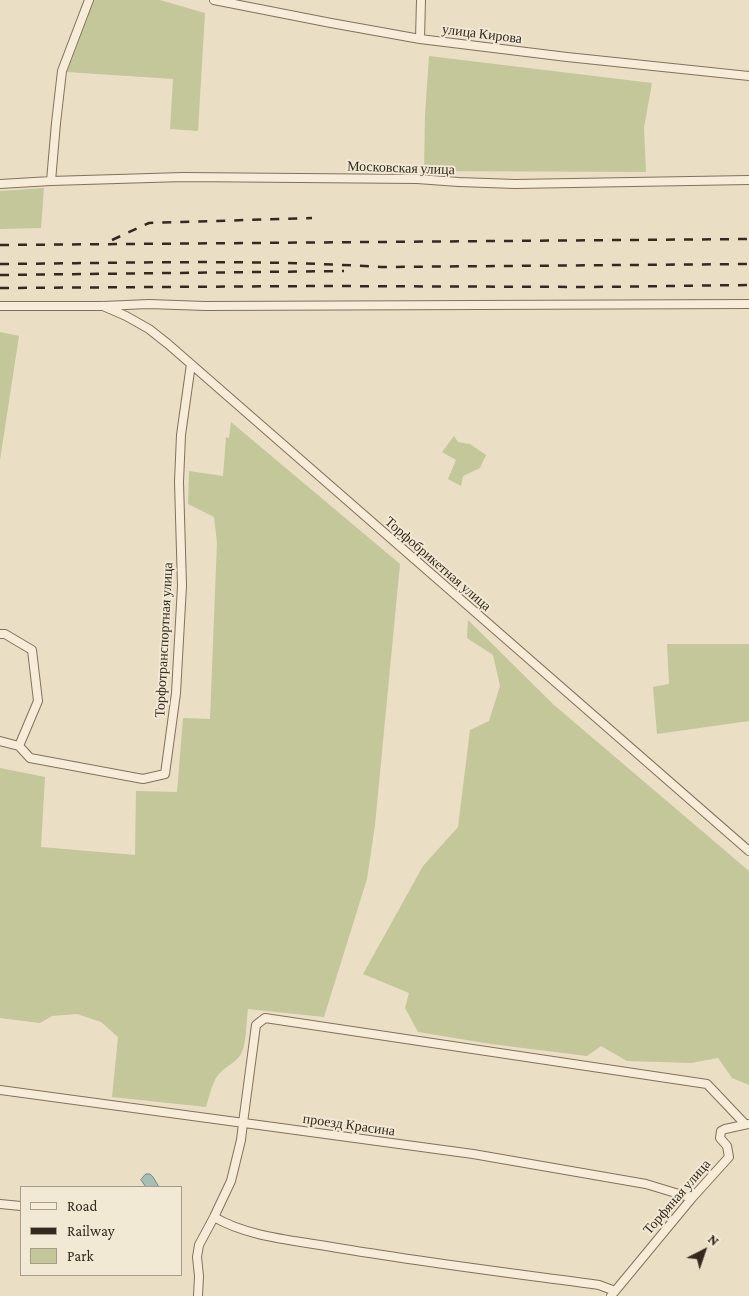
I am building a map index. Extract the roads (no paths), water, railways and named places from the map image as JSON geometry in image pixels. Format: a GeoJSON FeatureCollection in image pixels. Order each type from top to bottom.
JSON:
{"type":"FeatureCollection","features":[{"type":"Feature","properties":{"kind":"street"},"geometry":{"type":"LineString","coordinates":[[51,181],[62,71],[89,0]]}},
{"type":"Feature","properties":{"kind":"street","name":"улица Кирова"},"geometry":{"type":"LineString","coordinates":[[214,0],[420,39],[749,76]]}},
{"type":"Feature","properties":{"kind":"street"},"geometry":{"type":"LineString","coordinates":[[420,39],[421,0]]}},
{"type":"Feature","properties":{"kind":"street","name":"Московская улица"},"geometry":{"type":"LineString","coordinates":[[0,184],[183,177],[416,179],[515,184],[749,180]]}},
{"type":"Feature","properties":{"kind":"street","name":"Торфобрикетная улица"},"geometry":{"type":"LineString","coordinates":[[0,306],[103,306],[123,304],[205,306],[749,304]]}},
{"type":"Feature","properties":{"kind":"street","name":"Торфобрикетная улица"},"geometry":{"type":"LineString","coordinates":[[103,306],[149,329],[168,344],[749,851]]}},
{"type":"Feature","properties":{"kind":"street","name":"Торфотранспортная улица"},"geometry":{"type":"LineString","coordinates":[[0,741],[19,746],[30,758],[143,779],[165,774],[177,683],[182,586],[179,482],[181,435],[191,364]]}},
{"type":"Feature","properties":{"kind":"street"},"geometry":{"type":"LineString","coordinates":[[0,634],[5,634],[32,650],[38,701],[19,746]]}},
{"type":"Feature","properties":{"kind":"street"},"geometry":{"type":"LineString","coordinates":[[198,1296],[199,1276],[197,1257],[199,1245],[231,1181],[241,1140],[256,1024],[265,1018],[707,1084],[747,1124]]}},
{"type":"Feature","properties":{"kind":"street","name":"проезд Красина"},"geometry":{"type":"LineString","coordinates":[[0,1090],[473,1154],[646,1184],[692,1198]]}},
{"type":"Feature","properties":{"kind":"street","name":"Торфяная улица"},"geometry":{"type":"LineString","coordinates":[[613,1294],[692,1198],[729,1157],[727,1146],[720,1138],[721,1131],[747,1124]]}},
{"type":"Feature","properties":{"kind":"street"},"geometry":{"type":"LineString","coordinates":[[0,1204],[20,1206]]}},
{"type":"Feature","properties":{"kind":"street"},"geometry":{"type":"LineString","coordinates":[[214,1217],[234,1227],[273,1237],[383,1256],[599,1285],[613,1294]]}},
{"type":"Feature","properties":{"kind":"water"},"geometry":{"type":"Polygon","coordinates":[[[146,1174],[150,1174],[158,1186],[145,1186],[141,1180],[146,1174]]]}},
{"type":"Feature","properties":{"kind":"railway"},"geometry":{"type":"LineString","coordinates":[[112,240],[149,223],[312,218]]}},
{"type":"Feature","properties":{"kind":"railway"},"geometry":{"type":"LineString","coordinates":[[0,245],[749,239]]}},
{"type":"Feature","properties":{"kind":"railway"},"geometry":{"type":"LineString","coordinates":[[0,264],[238,262],[381,267],[749,264]]}},
{"type":"Feature","properties":{"kind":"railway"},"geometry":{"type":"LineString","coordinates":[[0,275],[344,271]]}},
{"type":"Feature","properties":{"kind":"railway"},"geometry":{"type":"LineString","coordinates":[[0,288],[749,285]]}}]}
